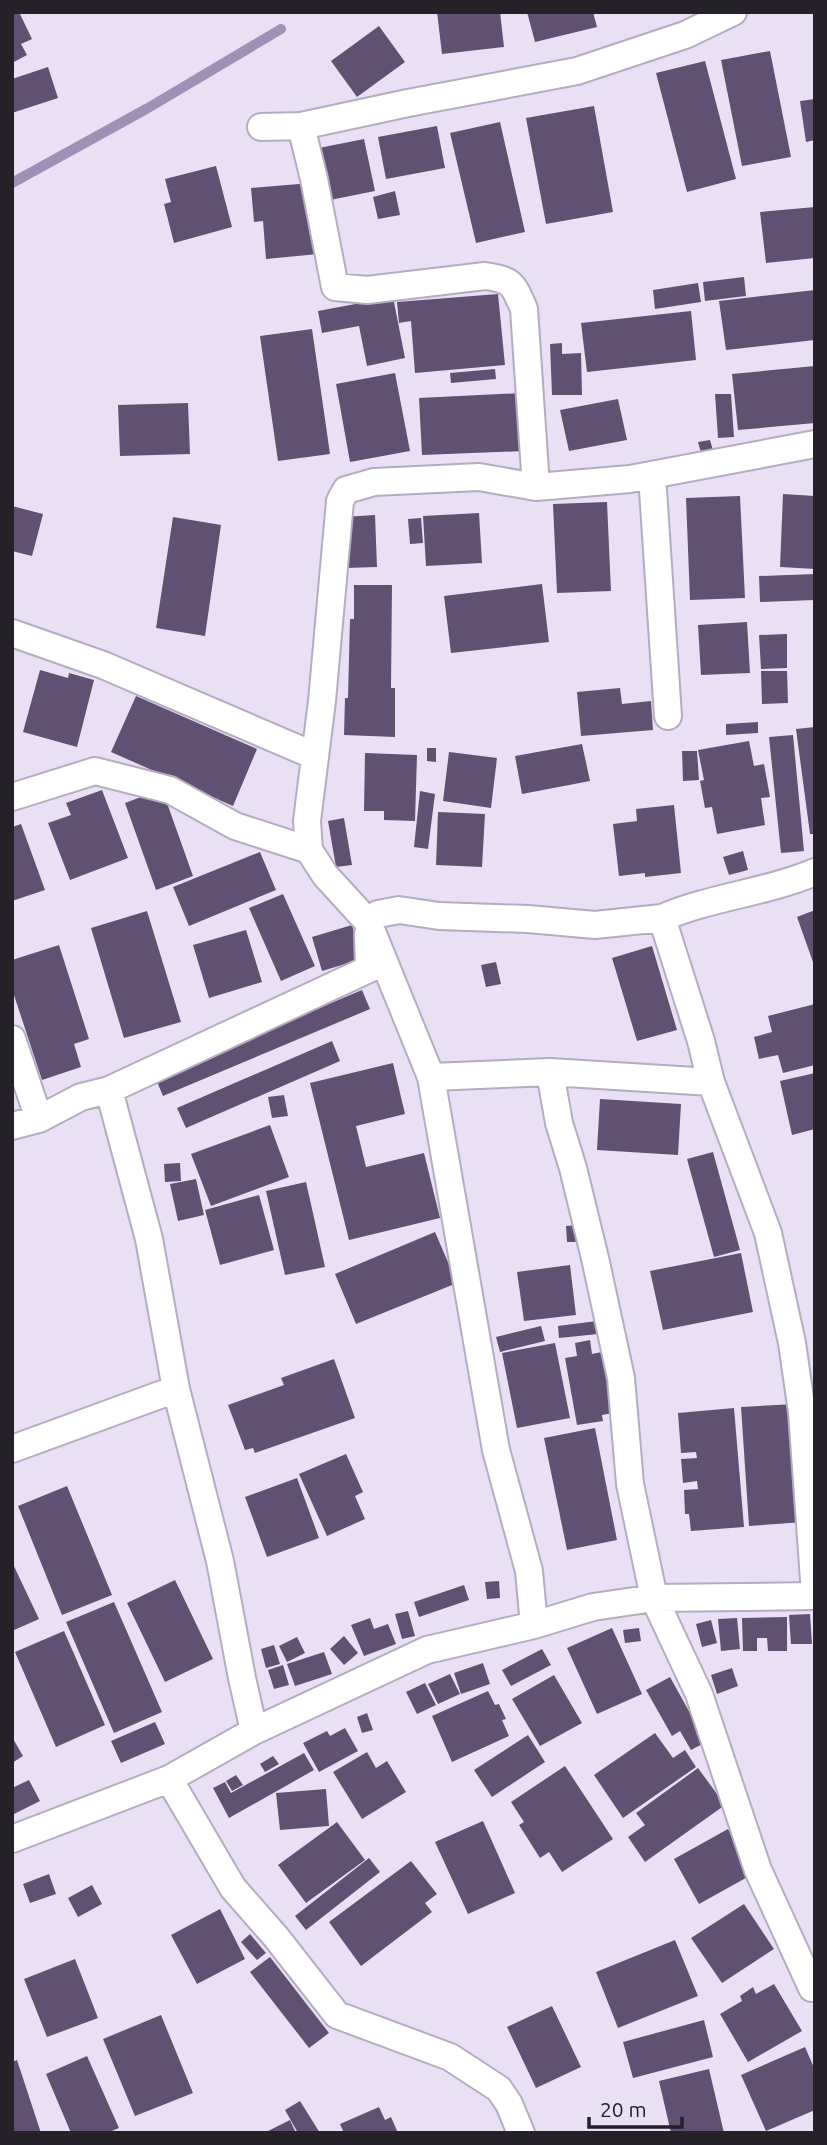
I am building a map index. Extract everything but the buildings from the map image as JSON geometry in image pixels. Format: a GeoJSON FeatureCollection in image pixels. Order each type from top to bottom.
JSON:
{"type":"FeatureCollection","features":[{"type":"Feature","properties":{"kind":"street"},"geometry":{"type":"LineString","coordinates":[[261,127],[300,126],[576,71],[685,35],[733,12]]}},
{"type":"Feature","properties":{"kind":"street"},"geometry":{"type":"LineString","coordinates":[[300,126],[317,191],[335,287],[367,290],[485,276],[500,278],[514,286],[524,309],[536,487]]}},
{"type":"Feature","properties":{"kind":"street"},"geometry":{"type":"LineString","coordinates":[[534,1625],[529,1571],[496,1450],[431,1077],[368,922],[325,876],[309,850],[307,821],[322,701],[340,501],[346,490],[374,482],[479,477],[536,487],[630,479],[815,444]]}},
{"type":"Feature","properties":{"kind":"street"},"geometry":{"type":"LineString","coordinates":[[652,475],[668,716]]}},
{"type":"Feature","properties":{"kind":"street"},"geometry":{"type":"LineString","coordinates":[[12,633],[103,665],[315,757]]}},
{"type":"Feature","properties":{"kind":"street"},"geometry":{"type":"LineString","coordinates":[[12,797],[95,771],[170,790],[235,826],[309,850]]}},
{"type":"Feature","properties":{"kind":"street"},"geometry":{"type":"LineString","coordinates":[[368,922],[378,914],[399,910],[439,916],[528,919],[594,925],[662,918],[815,872]]}},
{"type":"Feature","properties":{"kind":"street"},"geometry":{"type":"LineString","coordinates":[[12,1839],[169,1779],[254,1731],[427,1650],[534,1625],[593,1607],[653,1598],[815,1595],[803,1412],[792,1343],[768,1233],[711,1082],[701,1041],[662,918]]}},
{"type":"Feature","properties":{"kind":"street"},"geometry":{"type":"LineString","coordinates":[[12,1126],[39,1119],[81,1097],[109,1090],[369,969],[368,922]]}},
{"type":"Feature","properties":{"kind":"street"},"geometry":{"type":"LineString","coordinates":[[12,1040],[39,1119]]}},
{"type":"Feature","properties":{"kind":"street"},"geometry":{"type":"LineString","coordinates":[[431,1077],[550,1072],[711,1082]]}},
{"type":"Feature","properties":{"kind":"street"},"geometry":{"type":"LineString","coordinates":[[550,1072],[559,1123],[589,1233],[621,1378],[629,1484],[653,1598],[699,1694],[758,1870],[814,1991]]}},
{"type":"Feature","properties":{"kind":"street"},"geometry":{"type":"LineString","coordinates":[[109,1090],[149,1239],[176,1389],[220,1562],[254,1731]]}},
{"type":"Feature","properties":{"kind":"street"},"geometry":{"type":"LineString","coordinates":[[12,1449],[176,1389]]}},
{"type":"Feature","properties":{"kind":"street"},"geometry":{"type":"LineString","coordinates":[[169,1779],[233,1888],[276,1937],[337,2015],[450,2057],[499,2090],[521,2133]]}},
{"type":"Feature","properties":{"kind":"waterway"},"geometry":{"type":"LineString","coordinates":[[12,183],[148,108],[281,29]]}}]}
